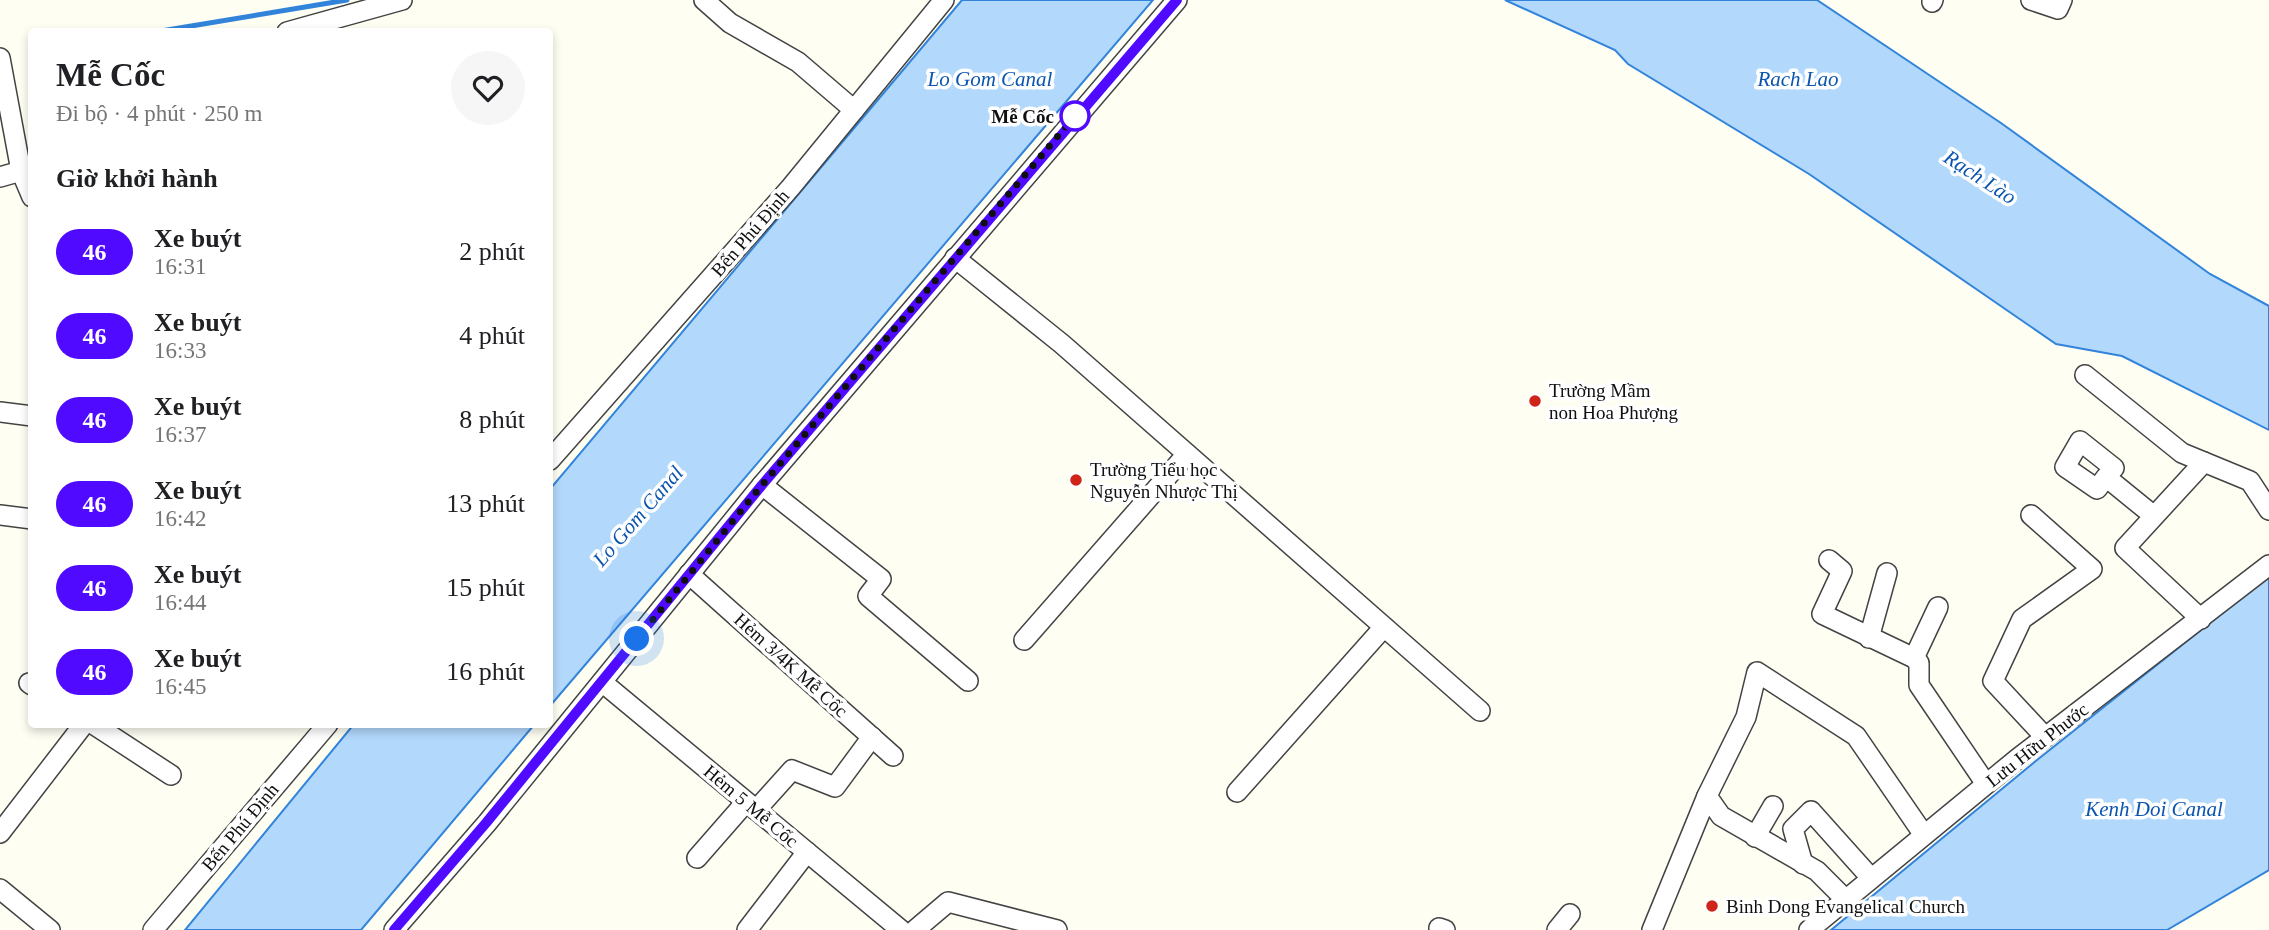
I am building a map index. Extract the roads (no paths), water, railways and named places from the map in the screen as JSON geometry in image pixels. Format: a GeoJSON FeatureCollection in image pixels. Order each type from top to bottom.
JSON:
{"type":"FeatureCollection","features":[{"type":"Feature","properties":{"kind":"street"},"geometry":{"type":"LineString","coordinates":[[301,28],[402,0]]}},
{"type":"Feature","properties":{"kind":"street"},"geometry":{"type":"LineString","coordinates":[[704,0],[730,23],[797,62],[853,110]]}},
{"type":"Feature","properties":{"kind":"street","name":"Bến Phú Định"},"geometry":{"type":"LineString","coordinates":[[553,457],[791,187],[944,0]]}},
{"type":"Feature","properties":{"kind":"street"},"geometry":{"type":"LineString","coordinates":[[398,928],[762,485],[1177,0]]}},
{"type":"Feature","properties":{"kind":"street"},"geometry":{"type":"LineString","coordinates":[[2031,0],[2058,9],[2062,0]]}},
{"type":"Feature","properties":{"kind":"street"},"geometry":{"type":"LineString","coordinates":[[1,69],[21,171],[28,188]]}},
{"type":"Feature","properties":{"kind":"street"},"geometry":{"type":"LineString","coordinates":[[0,177],[21,171]]}},
{"type":"Feature","properties":{"kind":"street"},"geometry":{"type":"LineString","coordinates":[[955,258],[1062,344],[1480,712]]}},
{"type":"Feature","properties":{"kind":"street"},"geometry":{"type":"LineString","coordinates":[[2085,375],[2182,453],[2250,481],[2269,510]]}},
{"type":"Feature","properties":{"kind":"street"},"geometry":{"type":"LineString","coordinates":[[0,412],[28,416]]}},
{"type":"Feature","properties":{"kind":"street"},"geometry":{"type":"LineString","coordinates":[[1024,640],[1187,454]]}},
{"type":"Feature","properties":{"kind":"street"},"geometry":{"type":"LineString","coordinates":[[2201,619],[2125,548],[2204,462]]}},
{"type":"Feature","properties":{"kind":"street"},"geometry":{"type":"LineString","coordinates":[[2106,478],[2154,516]]}},
{"type":"Feature","properties":{"kind":"street"},"geometry":{"type":"LineString","coordinates":[[762,485],[881,579],[868,596],[968,681]]}},
{"type":"Feature","properties":{"kind":"street"},"geometry":{"type":"LineString","coordinates":[[0,514],[28,518]]}},
{"type":"Feature","properties":{"kind":"street"},"geometry":{"type":"LineString","coordinates":[[2031,515],[2092,569],[2022,619],[1993,681],[2045,737]]}},
{"type":"Feature","properties":{"kind":"street"},"geometry":{"type":"LineString","coordinates":[[1829,561],[1842,571],[1822,614],[1914,658],[1919,663],[1919,685],[1986,784]]}},
{"type":"Feature","properties":{"kind":"street","name":"Lưu Hữu Phước"},"geometry":{"type":"LineString","coordinates":[[1809,930],[2045,737],[2269,565]]}},
{"type":"Feature","properties":{"kind":"street"},"geometry":{"type":"LineString","coordinates":[[1869,638],[1887,573]]}},
{"type":"Feature","properties":{"kind":"street","name":"Hẻm 3/4K Mễ Cốc"},"geometry":{"type":"LineString","coordinates":[[690,574],[893,755]]}},
{"type":"Feature","properties":{"kind":"street"},"geometry":{"type":"LineString","coordinates":[[1914,658],[1938,607]]}},
{"type":"Feature","properties":{"kind":"street"},"geometry":{"type":"LineString","coordinates":[[1237,792],[1384,627]]}},
{"type":"Feature","properties":{"kind":"street"},"geometry":{"type":"LineString","coordinates":[[1654,924],[1707,796],[1746,717],[1757,672],[1856,736],[1924,835]]}},
{"type":"Feature","properties":{"kind":"street","name":"Hẻm 5 Mễ Cốc"},"geometry":{"type":"LineString","coordinates":[[602,682],[901,930]]}},
{"type":"Feature","properties":{"kind":"street"},"geometry":{"type":"LineString","coordinates":[[0,833],[81,728]]}},
{"type":"Feature","properties":{"kind":"street"},"geometry":{"type":"LineString","coordinates":[[99,728],[171,775]]}},
{"type":"Feature","properties":{"kind":"street","name":"Bến Phú Định"},"geometry":{"type":"LineString","coordinates":[[153,930],[325,728]]}},
{"type":"Feature","properties":{"kind":"street"},"geometry":{"type":"LineString","coordinates":[[697,858],[792,770],[835,787],[872,737]]}},
{"type":"Feature","properties":{"kind":"street"},"geometry":{"type":"LineString","coordinates":[[1707,796],[1721,816],[1817,871],[1845,899]]}},
{"type":"Feature","properties":{"kind":"street"},"geometry":{"type":"LineString","coordinates":[[1755,837],[1773,806]]}},
{"type":"Feature","properties":{"kind":"street"},"geometry":{"type":"LineString","coordinates":[[1802,864],[1793,830],[1811,811],[1871,878]]}},
{"type":"Feature","properties":{"kind":"street"},"geometry":{"type":"LineString","coordinates":[[747,930],[807,852]]}},
{"type":"Feature","properties":{"kind":"street"},"geometry":{"type":"LineString","coordinates":[[0,889],[50,930]]}},
{"type":"Feature","properties":{"kind":"street"},"geometry":{"type":"LineString","coordinates":[[915,930],[948,901],[1057,930]]}},
{"type":"Feature","properties":{"kind":"street"},"geometry":{"type":"LineString","coordinates":[[1558,930],[1570,914]]}},
{"type":"Feature","properties":{"kind":"water","name":"Lo Gom Canal"},"geometry":{"type":"Polygon","coordinates":[[[962,0],[1153,0],[553,702],[553,485],[962,0]]]}},
{"type":"Feature","properties":{"kind":"water","name":"Rach Lao"},"geometry":{"type":"Polygon","coordinates":[[[1505,0],[1817,0],[2001,123],[2210,274],[2269,306],[2269,430],[2122,356],[2056,344],[1809,174],[1628,64],[1615,50],[1505,0]]]}},
{"type":"Feature","properties":{"kind":"water","name":"Kenh Doi Canal"},"geometry":{"type":"Polygon","coordinates":[[[2269,576],[2269,870],[2167,930],[1831,930],[2037,760],[2269,576]]]}},
{"type":"Feature","properties":{"kind":"water"},"geometry":{"type":"Polygon","coordinates":[[[351,728],[531,728],[361,930],[185,930],[351,728]]]}},
{"type":"Feature","properties":{"kind":"waterway"},"geometry":{"type":"LineString","coordinates":[[179,28],[347,0]]}},
{"type":"Feature","properties":{"kind":"place","name":"Mễ Cốc"},"geometry":{"type":"Point","coordinates":[1075,116]}},
{"type":"Feature","properties":{"kind":"place","name":"Trường Mầm non Hoa Phượng"},"geometry":{"type":"Point","coordinates":[1535,401]}},
{"type":"Feature","properties":{"kind":"place","name":"Trường Tiểu học Nguyễn Nhược Thị"},"geometry":{"type":"Point","coordinates":[1076,480]}},
{"type":"Feature","properties":{"kind":"place","name":"Binh Dong Evangelical Church"},"geometry":{"type":"Point","coordinates":[1712,906]}},
{"type":"Feature","properties":{"kind":"water label","name":"Rạch Lào"},"geometry":{"type":"Point","coordinates":[1980,177]}}]}
